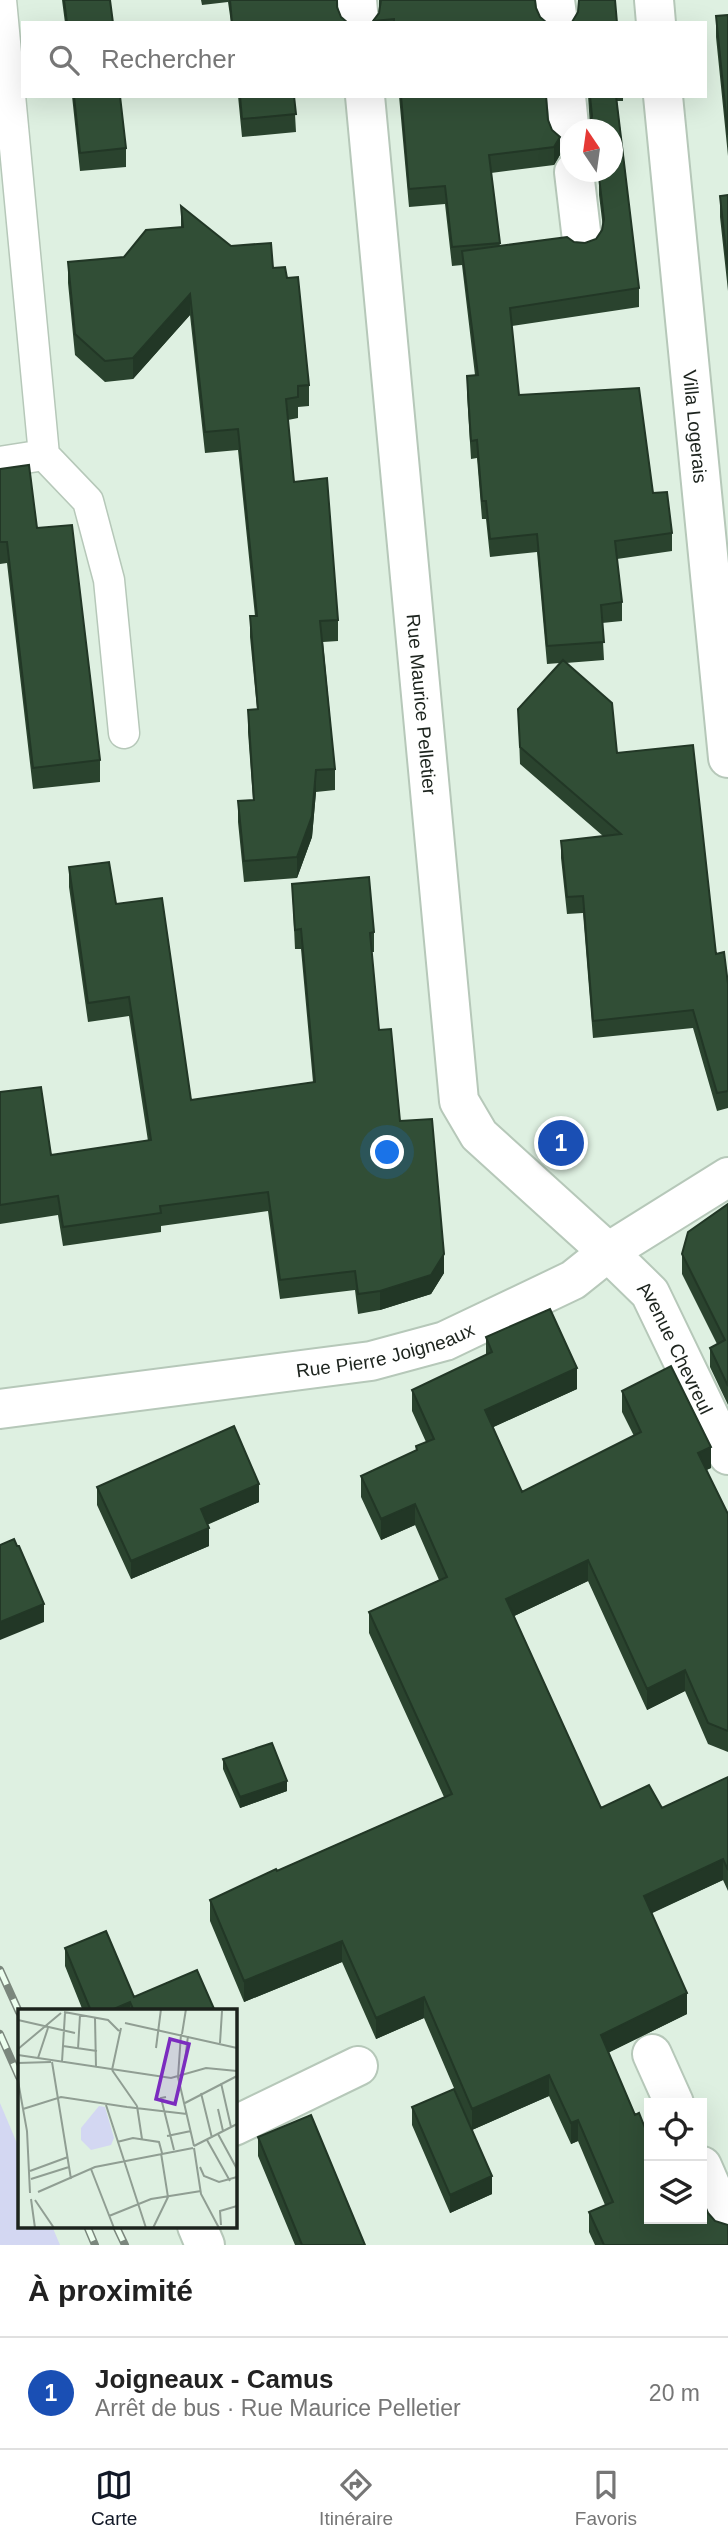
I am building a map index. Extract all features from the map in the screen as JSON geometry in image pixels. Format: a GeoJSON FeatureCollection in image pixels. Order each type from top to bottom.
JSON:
{"type":"FeatureCollection","features":[{"type":"Feature","properties":{"kind":"street"},"geometry":{"type":"LineString","coordinates":[[357,0],[359,21]]}},
{"type":"Feature","properties":{"kind":"street"},"geometry":{"type":"LineString","coordinates":[[555,0],[558,21]]}},
{"type":"Feature","properties":{"kind":"street"},"geometry":{"type":"LineString","coordinates":[[654,0],[656,21]]}},
{"type":"Feature","properties":{"kind":"street","name":"Rue Maurice Pelletier"},"geometry":{"type":"LineString","coordinates":[[365,98],[460,1101],[479,1135],[608,1252]]}},
{"type":"Feature","properties":{"kind":"street"},"geometry":{"type":"LineString","coordinates":[[566,98],[568,119]]}},
{"type":"Feature","properties":{"kind":"street","name":"Villa Logerais"},"geometry":{"type":"LineString","coordinates":[[663,98],[728,758]]}},
{"type":"Feature","properties":{"kind":"street"},"geometry":{"type":"LineString","coordinates":[[576,182],[582,240]]}},
{"type":"Feature","properties":{"kind":"street","name":"Rue Pierre Joigneaux"},"geometry":{"type":"LineString","coordinates":[[0,1409],[372,1361],[445,1340],[573,1280],[608,1252],[728,1177]]}},
{"type":"Feature","properties":{"kind":"street","name":"Avenue Chevreul"},"geometry":{"type":"LineString","coordinates":[[608,1252],[650,1293],[728,1455]]}},
{"type":"Feature","properties":{"kind":"street"},"geometry":{"type":"LineString","coordinates":[[652,2054],[672,2098]]}},
{"type":"Feature","properties":{"kind":"street"},"geometry":{"type":"LineString","coordinates":[[236,2125],[358,2066]]}},
{"type":"Feature","properties":{"kind":"street"},"geometry":{"type":"LineString","coordinates":[[707,2177],[728,2225]]}},
{"type":"Feature","properties":{"kind":"street"},"geometry":{"type":"LineString","coordinates":[[198,2228],[205,2245]]}},
{"type":"Feature","properties":{"kind":"lane"},"geometry":{"type":"LineString","coordinates":[[1,0],[44,455],[88,501],[109,580],[124,733]]}},
{"type":"Feature","properties":{"kind":"lane"},"geometry":{"type":"LineString","coordinates":[[0,463],[44,455]]}},
{"type":"Feature","properties":{"kind":"shaded area"},"geometry":{"type":"Polygon","coordinates":[[[0,2103],[18,2146],[18,2228],[53,2228],[60,2245],[0,2245],[0,2103]]]}},
{"type":"Feature","properties":{"kind":"building"},"geometry":{"type":"Polygon","coordinates":[[[64,0],[110,0],[113,21],[67,21],[64,0]]]}},
{"type":"Feature","properties":{"kind":"building"},"geometry":{"type":"Polygon","coordinates":[[[230,0],[337,0],[341,17],[346,21],[232,21],[230,0]]]}},
{"type":"Feature","properties":{"kind":"building"},"geometry":{"type":"Polygon","coordinates":[[[381,0],[535,0],[540,17],[545,21],[373,21],[379,13],[381,0]]]}},
{"type":"Feature","properties":{"kind":"building"},"geometry":{"type":"Polygon","coordinates":[[[579,0],[615,0],[617,21],[573,21],[578,12],[579,0]]]}},
{"type":"Feature","properties":{"kind":"building"},"geometry":{"type":"Polygon","coordinates":[[[728,15],[728,135],[716,16],[728,15]]]}},
{"type":"Feature","properties":{"kind":"building"},"geometry":{"type":"Polygon","coordinates":[[[74,98],[120,98],[126,148],[80,153],[74,98]]]}},
{"type":"Feature","properties":{"kind":"building"},"geometry":{"type":"Polygon","coordinates":[[[240,98],[294,98],[296,114],[242,119],[240,98]]]}},
{"type":"Feature","properties":{"kind":"building"},"geometry":{"type":"Polygon","coordinates":[[[401,98],[546,98],[548,120],[552,130],[560,137],[554,147],[489,155],[500,243],[452,247],[445,186],[409,189],[401,98]]]}},
{"type":"Feature","properties":{"kind":"building"},"geometry":{"type":"Polygon","coordinates":[[[590,98],[616,98],[619,119],[591,119],[590,98]]]}},
{"type":"Feature","properties":{"kind":"building"},"geometry":{"type":"Polygon","coordinates":[[[623,154],[639,288],[510,308],[519,395],[639,388],[653,493],[667,492],[672,533],[615,541],[622,602],[601,605],[604,642],[547,646],[537,534],[490,539],[486,501],[482,501],[477,440],[471,441],[467,376],[478,375],[462,251],[567,237],[574,242],[585,243],[596,239],[602,230],[604,219],[600,182],[623,182],[623,154]]]}},
{"type":"Feature","properties":{"kind":"building"},"geometry":{"type":"Polygon","coordinates":[[[728,195],[728,270],[720,196],[728,195]]]}},
{"type":"Feature","properties":{"kind":"building"},"geometry":{"type":"Polygon","coordinates":[[[181,206],[231,246],[271,243],[273,268],[285,267],[287,278],[298,277],[309,385],[298,386],[298,397],[286,399],[294,482],[327,478],[338,620],[320,621],[335,769],[316,770],[312,816],[297,857],[244,861],[238,801],[254,800],[248,710],[258,709],[250,616],[257,616],[238,429],[205,432],[190,294],[133,358],[105,361],[75,334],[68,262],[124,257],[146,230],[183,227],[181,206]]]}},
{"type":"Feature","properties":{"kind":"building"},"geometry":{"type":"Polygon","coordinates":[[[29,465],[37,528],[72,525],[100,760],[33,768],[7,542],[0,542],[0,469],[29,465]]]}},
{"type":"Feature","properties":{"kind":"building"},"geometry":{"type":"Polygon","coordinates":[[[563,660],[612,703],[617,753],[693,745],[716,954],[724,952],[728,984],[728,1091],[717,1093],[693,1010],[593,1021],[583,896],[567,897],[561,841],[621,834],[520,747],[518,709],[563,660]]]}},
{"type":"Feature","properties":{"kind":"building"},"geometry":{"type":"Polygon","coordinates":[[[109,862],[116,904],[162,898],[191,1100],[315,1082],[301,929],[295,930],[292,884],[369,877],[374,932],[370,933],[379,1030],[391,1029],[400,1121],[432,1119],[444,1254],[431,1275],[380,1291],[358,1294],[355,1271],[280,1280],[268,1192],[160,1206],[161,1213],[63,1227],[58,1196],[0,1205],[0,1092],[41,1087],[51,1155],[151,1140],[129,997],[88,1003],[69,867],[109,862]]]}},
{"type":"Feature","properties":{"kind":"building"},"geometry":{"type":"Polygon","coordinates":[[[728,1204],[728,1386],[710,1348],[725,1340],[682,1254],[688,1232],[728,1204]]]}},
{"type":"Feature","properties":{"kind":"building"},"geometry":{"type":"Polygon","coordinates":[[[550,1309],[577,1368],[485,1410],[522,1492],[641,1432],[622,1391],[671,1366],[711,1447],[698,1453],[728,1514],[728,1731],[708,1723],[685,1670],[647,1689],[588,1560],[506,1599],[601,1808],[649,1785],[662,1808],[728,1777],[728,1870],[723,1859],[644,1896],[687,1993],[601,2035],[635,2115],[639,2113],[644,2126],[644,2224],[707,2224],[707,2211],[715,2221],[728,2225],[728,2245],[604,2245],[589,2212],[613,2202],[578,2120],[571,2123],[549,2075],[472,2109],[424,1997],[376,2018],[342,1941],[244,1981],[210,1900],[452,1794],[369,1612],[447,1577],[415,1504],[381,1519],[361,1476],[417,1450],[416,1446],[434,1439],[412,1390],[492,1352],[486,1337],[550,1309]]]}},
{"type":"Feature","properties":{"kind":"building"},"geometry":{"type":"Polygon","coordinates":[[[234,1426],[259,1484],[201,1509],[209,1528],[131,1561],[97,1487],[234,1426]]]}},
{"type":"Feature","properties":{"kind":"building"},"geometry":{"type":"Polygon","coordinates":[[[14,1539],[44,1604],[0,1622],[0,1545],[14,1539]]]}},
{"type":"Feature","properties":{"kind":"building"},"geometry":{"type":"Polygon","coordinates":[[[272,1743],[287,1781],[240,1797],[223,1759],[272,1743]]]}},
{"type":"Feature","properties":{"kind":"building"},"geometry":{"type":"Polygon","coordinates":[[[106,1931],[134,1997],[197,1970],[214,2009],[133,2009],[130,2002],[114,2009],[90,2009],[65,1948],[106,1931]]]}},
{"type":"Feature","properties":{"kind":"building"},"geometry":{"type":"Polygon","coordinates":[[[454,2089],[492,2176],[450,2195],[412,2107],[454,2089]]]}},
{"type":"Feature","properties":{"kind":"building"},"geometry":{"type":"Polygon","coordinates":[[[311,2115],[365,2245],[302,2245],[258,2137],[311,2115]]]}},
{"type":"Feature","properties":{"kind":"railway"},"geometry":{"type":"LineString","coordinates":[[0,1970],[18,2010]]}},
{"type":"Feature","properties":{"kind":"railway"},"geometry":{"type":"LineString","coordinates":[[0,2034],[18,2075]]}},
{"type":"Feature","properties":{"kind":"railway"},"geometry":{"type":"LineString","coordinates":[[88,2228],[95,2245]]}},
{"type":"Feature","properties":{"kind":"railway"},"geometry":{"type":"LineString","coordinates":[[117,2228],[125,2245]]}},
{"type":"Feature","properties":{"kind":"place","name":"Joigneaux - Camus"},"geometry":{"type":"Point","coordinates":[561,1143]}}]}
